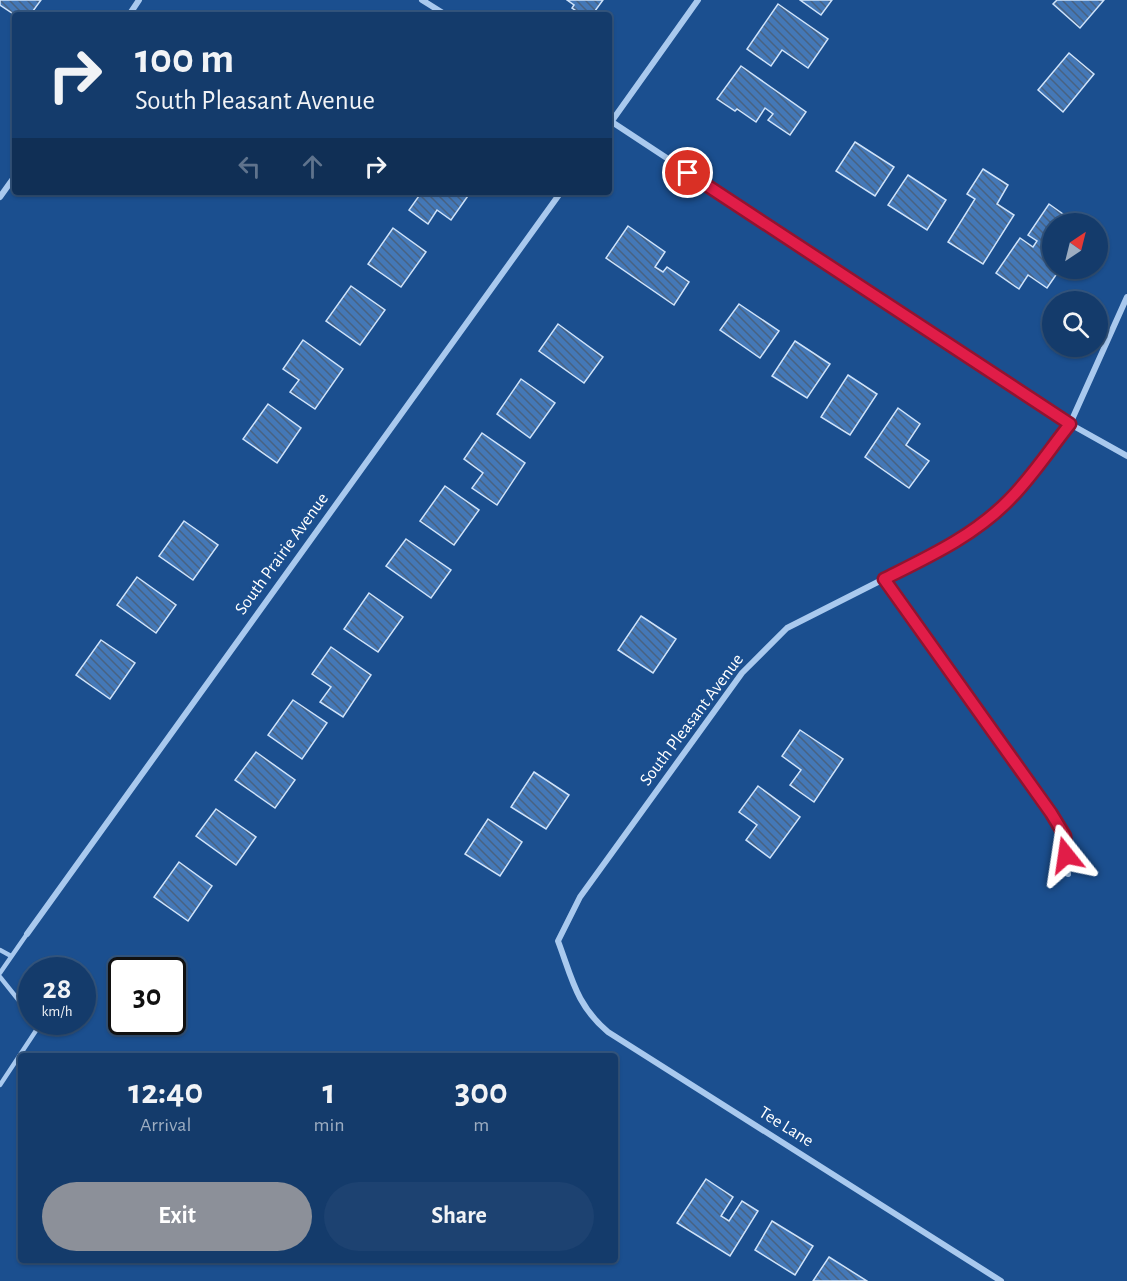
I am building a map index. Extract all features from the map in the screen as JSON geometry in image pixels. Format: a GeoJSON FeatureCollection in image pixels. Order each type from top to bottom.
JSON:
{"type":"FeatureCollection","features":[{"type":"Feature","properties":{"kind":"street"},"geometry":{"type":"LineString","coordinates":[[422,0],[441,12]]}},
{"type":"Feature","properties":{"kind":"street"},"geometry":{"type":"LineString","coordinates":[[612,119],[698,0]]}},
{"type":"Feature","properties":{"kind":"street"},"geometry":{"type":"LineString","coordinates":[[612,123],[1070,424],[1127,456]]}},
{"type":"Feature","properties":{"kind":"street"},"geometry":{"type":"LineString","coordinates":[[0,197],[12,180]]}},
{"type":"Feature","properties":{"kind":"street","name":"South Prairie Avenue"},"geometry":{"type":"LineString","coordinates":[[27,934],[559,195]]}},
{"type":"Feature","properties":{"kind":"street","name":"South Pleasant Avenue"},"geometry":{"type":"LineString","coordinates":[[573,981],[558,941],[580,897],[742,673],[788,628],[948,547],[1009,500],[1070,424],[1127,297]]}},
{"type":"Feature","properties":{"kind":"street"},"geometry":{"type":"LineString","coordinates":[[884,579],[1065,836],[1068,874]]}},
{"type":"Feature","properties":{"kind":"street","name":"Tee Lane"},"geometry":{"type":"LineString","coordinates":[[573,981],[583,1005],[594,1020],[608,1032],[1001,1281]]}},
{"type":"Feature","properties":{"kind":"lane"},"geometry":{"type":"LineString","coordinates":[[18,999],[0,975],[27,934]]}},
{"type":"Feature","properties":{"kind":"lane"},"geometry":{"type":"LineString","coordinates":[[0,950],[11,956]]}},
{"type":"Feature","properties":{"kind":"lane"},"geometry":{"type":"LineString","coordinates":[[21,1053],[33,1035]]}},
{"type":"Feature","properties":{"kind":"lane"},"geometry":{"type":"LineString","coordinates":[[0,1085],[18,1058]]}},
{"type":"Feature","properties":{"kind":"building"},"geometry":{"type":"Polygon","coordinates":[[[0,0],[41,0],[32,12],[12,13],[0,5],[0,0]]]}},
{"type":"Feature","properties":{"kind":"building"},"geometry":{"type":"Polygon","coordinates":[[[567,0],[603,0],[594,12],[578,12],[572,8],[574,5],[567,0]]]}},
{"type":"Feature","properties":{"kind":"building"},"geometry":{"type":"Polygon","coordinates":[[[800,0],[832,0],[821,15],[800,0]]]}},
{"type":"Feature","properties":{"kind":"building"},"geometry":{"type":"Polygon","coordinates":[[[1057,0],[1104,0],[1080,28],[1053,4],[1057,0]]]}},
{"type":"Feature","properties":{"kind":"building"},"geometry":{"type":"Polygon","coordinates":[[[778,4],[828,39],[808,68],[782,50],[771,66],[747,49],[778,4]]]}},
{"type":"Feature","properties":{"kind":"building"},"geometry":{"type":"Polygon","coordinates":[[[1069,53],[1094,74],[1063,112],[1038,90],[1069,53]]]}},
{"type":"Feature","properties":{"kind":"building"},"geometry":{"type":"Polygon","coordinates":[[[741,66],[806,112],[790,135],[768,120],[773,114],[765,108],[756,122],[717,99],[741,66]]]}},
{"type":"Feature","properties":{"kind":"building"},"geometry":{"type":"Polygon","coordinates":[[[855,142],[894,167],[875,196],[836,171],[855,142]]]}},
{"type":"Feature","properties":{"kind":"building"},"geometry":{"type":"Polygon","coordinates":[[[983,169],[1008,185],[997,204],[1014,215],[983,264],[948,242],[975,199],[967,194],[983,169]]]}},
{"type":"Feature","properties":{"kind":"building"},"geometry":{"type":"Polygon","coordinates":[[[908,175],[946,200],[927,230],[888,205],[908,175]]]}},
{"type":"Feature","properties":{"kind":"building"},"geometry":{"type":"Polygon","coordinates":[[[418,195],[469,195],[451,220],[437,210],[428,224],[409,210],[418,195]]]}},
{"type":"Feature","properties":{"kind":"building"},"geometry":{"type":"Polygon","coordinates":[[[1049,204],[1062,213],[1043,213],[1049,204]]]}},
{"type":"Feature","properties":{"kind":"building"},"geometry":{"type":"Polygon","coordinates":[[[1042,214],[1042,279],[1053,279],[1047,288],[1028,275],[1019,289],[996,273],[1020,238],[1033,247],[1037,241],[1028,235],[1042,214]]]}},
{"type":"Feature","properties":{"kind":"building"},"geometry":{"type":"Polygon","coordinates":[[[628,226],[665,252],[655,267],[663,272],[667,267],[689,282],[674,305],[606,258],[628,226]]]}},
{"type":"Feature","properties":{"kind":"building"},"geometry":{"type":"Polygon","coordinates":[[[393,228],[426,252],[401,287],[368,264],[393,228]]]}},
{"type":"Feature","properties":{"kind":"building"},"geometry":{"type":"Polygon","coordinates":[[[351,286],[385,310],[360,345],[326,321],[351,286]]]}},
{"type":"Feature","properties":{"kind":"building"},"geometry":{"type":"Polygon","coordinates":[[[739,304],[779,331],[760,358],[720,330],[739,304]]]}},
{"type":"Feature","properties":{"kind":"building"},"geometry":{"type":"Polygon","coordinates":[[[558,324],[603,357],[584,383],[539,351],[558,324]]]}},
{"type":"Feature","properties":{"kind":"building"},"geometry":{"type":"Polygon","coordinates":[[[303,340],[343,369],[315,409],[290,392],[299,380],[283,369],[303,340]]]}},
{"type":"Feature","properties":{"kind":"building"},"geometry":{"type":"Polygon","coordinates":[[[795,341],[830,364],[807,398],[772,376],[795,341]]]}},
{"type":"Feature","properties":{"kind":"building"},"geometry":{"type":"Polygon","coordinates":[[[848,375],[877,394],[850,435],[821,417],[848,375]]]}},
{"type":"Feature","properties":{"kind":"building"},"geometry":{"type":"Polygon","coordinates":[[[521,379],[555,403],[530,438],[497,414],[521,379]]]}},
{"type":"Feature","properties":{"kind":"building"},"geometry":{"type":"Polygon","coordinates":[[[268,404],[301,428],[277,463],[243,439],[268,404]]]}},
{"type":"Feature","properties":{"kind":"building"},"geometry":{"type":"Polygon","coordinates":[[[898,408],[920,424],[906,445],[929,461],[909,488],[865,457],[898,408]]]}},
{"type":"Feature","properties":{"kind":"building"},"geometry":{"type":"Polygon","coordinates":[[[482,433],[525,463],[497,505],[472,488],[483,473],[464,459],[482,433]]]}},
{"type":"Feature","properties":{"kind":"building"},"geometry":{"type":"Polygon","coordinates":[[[445,486],[479,510],[454,545],[420,521],[445,486]]]}},
{"type":"Feature","properties":{"kind":"building"},"geometry":{"type":"Polygon","coordinates":[[[184,521],[218,545],[193,580],[159,556],[184,521]]]}},
{"type":"Feature","properties":{"kind":"building"},"geometry":{"type":"Polygon","coordinates":[[[406,539],[451,570],[431,598],[386,566],[406,539]]]}},
{"type":"Feature","properties":{"kind":"building"},"geometry":{"type":"Polygon","coordinates":[[[137,577],[176,605],[156,633],[117,605],[137,577]]]}},
{"type":"Feature","properties":{"kind":"building"},"geometry":{"type":"Polygon","coordinates":[[[369,593],[403,617],[378,652],[344,629],[369,593]]]}},
{"type":"Feature","properties":{"kind":"building"},"geometry":{"type":"Polygon","coordinates":[[[641,616],[676,639],[653,673],[618,650],[641,616]]]}},
{"type":"Feature","properties":{"kind":"building"},"geometry":{"type":"Polygon","coordinates":[[[101,640],[135,663],[110,699],[76,675],[101,640]]]}},
{"type":"Feature","properties":{"kind":"building"},"geometry":{"type":"Polygon","coordinates":[[[331,647],[371,675],[343,717],[320,702],[331,687],[312,674],[331,647]]]}},
{"type":"Feature","properties":{"kind":"building"},"geometry":{"type":"Polygon","coordinates":[[[293,700],[327,723],[302,759],[268,735],[293,700]]]}},
{"type":"Feature","properties":{"kind":"building"},"geometry":{"type":"Polygon","coordinates":[[[800,730],[843,759],[814,802],[790,785],[801,770],[782,756],[800,730]]]}},
{"type":"Feature","properties":{"kind":"building"},"geometry":{"type":"Polygon","coordinates":[[[256,752],[295,780],[275,808],[235,780],[256,752]]]}},
{"type":"Feature","properties":{"kind":"building"},"geometry":{"type":"Polygon","coordinates":[[[534,772],[569,795],[546,829],[511,807],[534,772]]]}},
{"type":"Feature","properties":{"kind":"building"},"geometry":{"type":"Polygon","coordinates":[[[758,786],[800,817],[770,858],[746,840],[757,825],[739,812],[758,786]]]}},
{"type":"Feature","properties":{"kind":"building"},"geometry":{"type":"Polygon","coordinates":[[[216,809],[256,837],[236,865],[196,836],[216,809]]]}},
{"type":"Feature","properties":{"kind":"building"},"geometry":{"type":"Polygon","coordinates":[[[488,819],[522,842],[500,876],[465,854],[488,819]]]}},
{"type":"Feature","properties":{"kind":"building"},"geometry":{"type":"Polygon","coordinates":[[[179,862],[212,886],[188,921],[154,897],[179,862]]]}},
{"type":"Feature","properties":{"kind":"building"},"geometry":{"type":"Polygon","coordinates":[[[706,1179],[733,1197],[721,1216],[729,1221],[742,1201],[758,1211],[730,1256],[677,1223],[706,1179]]]}},
{"type":"Feature","properties":{"kind":"building"},"geometry":{"type":"Polygon","coordinates":[[[772,1221],[813,1246],[795,1275],[755,1250],[772,1221]]]}},
{"type":"Feature","properties":{"kind":"building"},"geometry":{"type":"Polygon","coordinates":[[[829,1257],[867,1281],[813,1281],[829,1257]]]}},
{"type":"Feature","properties":{"kind":"route"},"geometry":{"type":"LineString","coordinates":[[688,173],[1070,424],[1009,500],[948,547],[884,579],[1051,813],[1065,836],[1066,855]]}}]}
